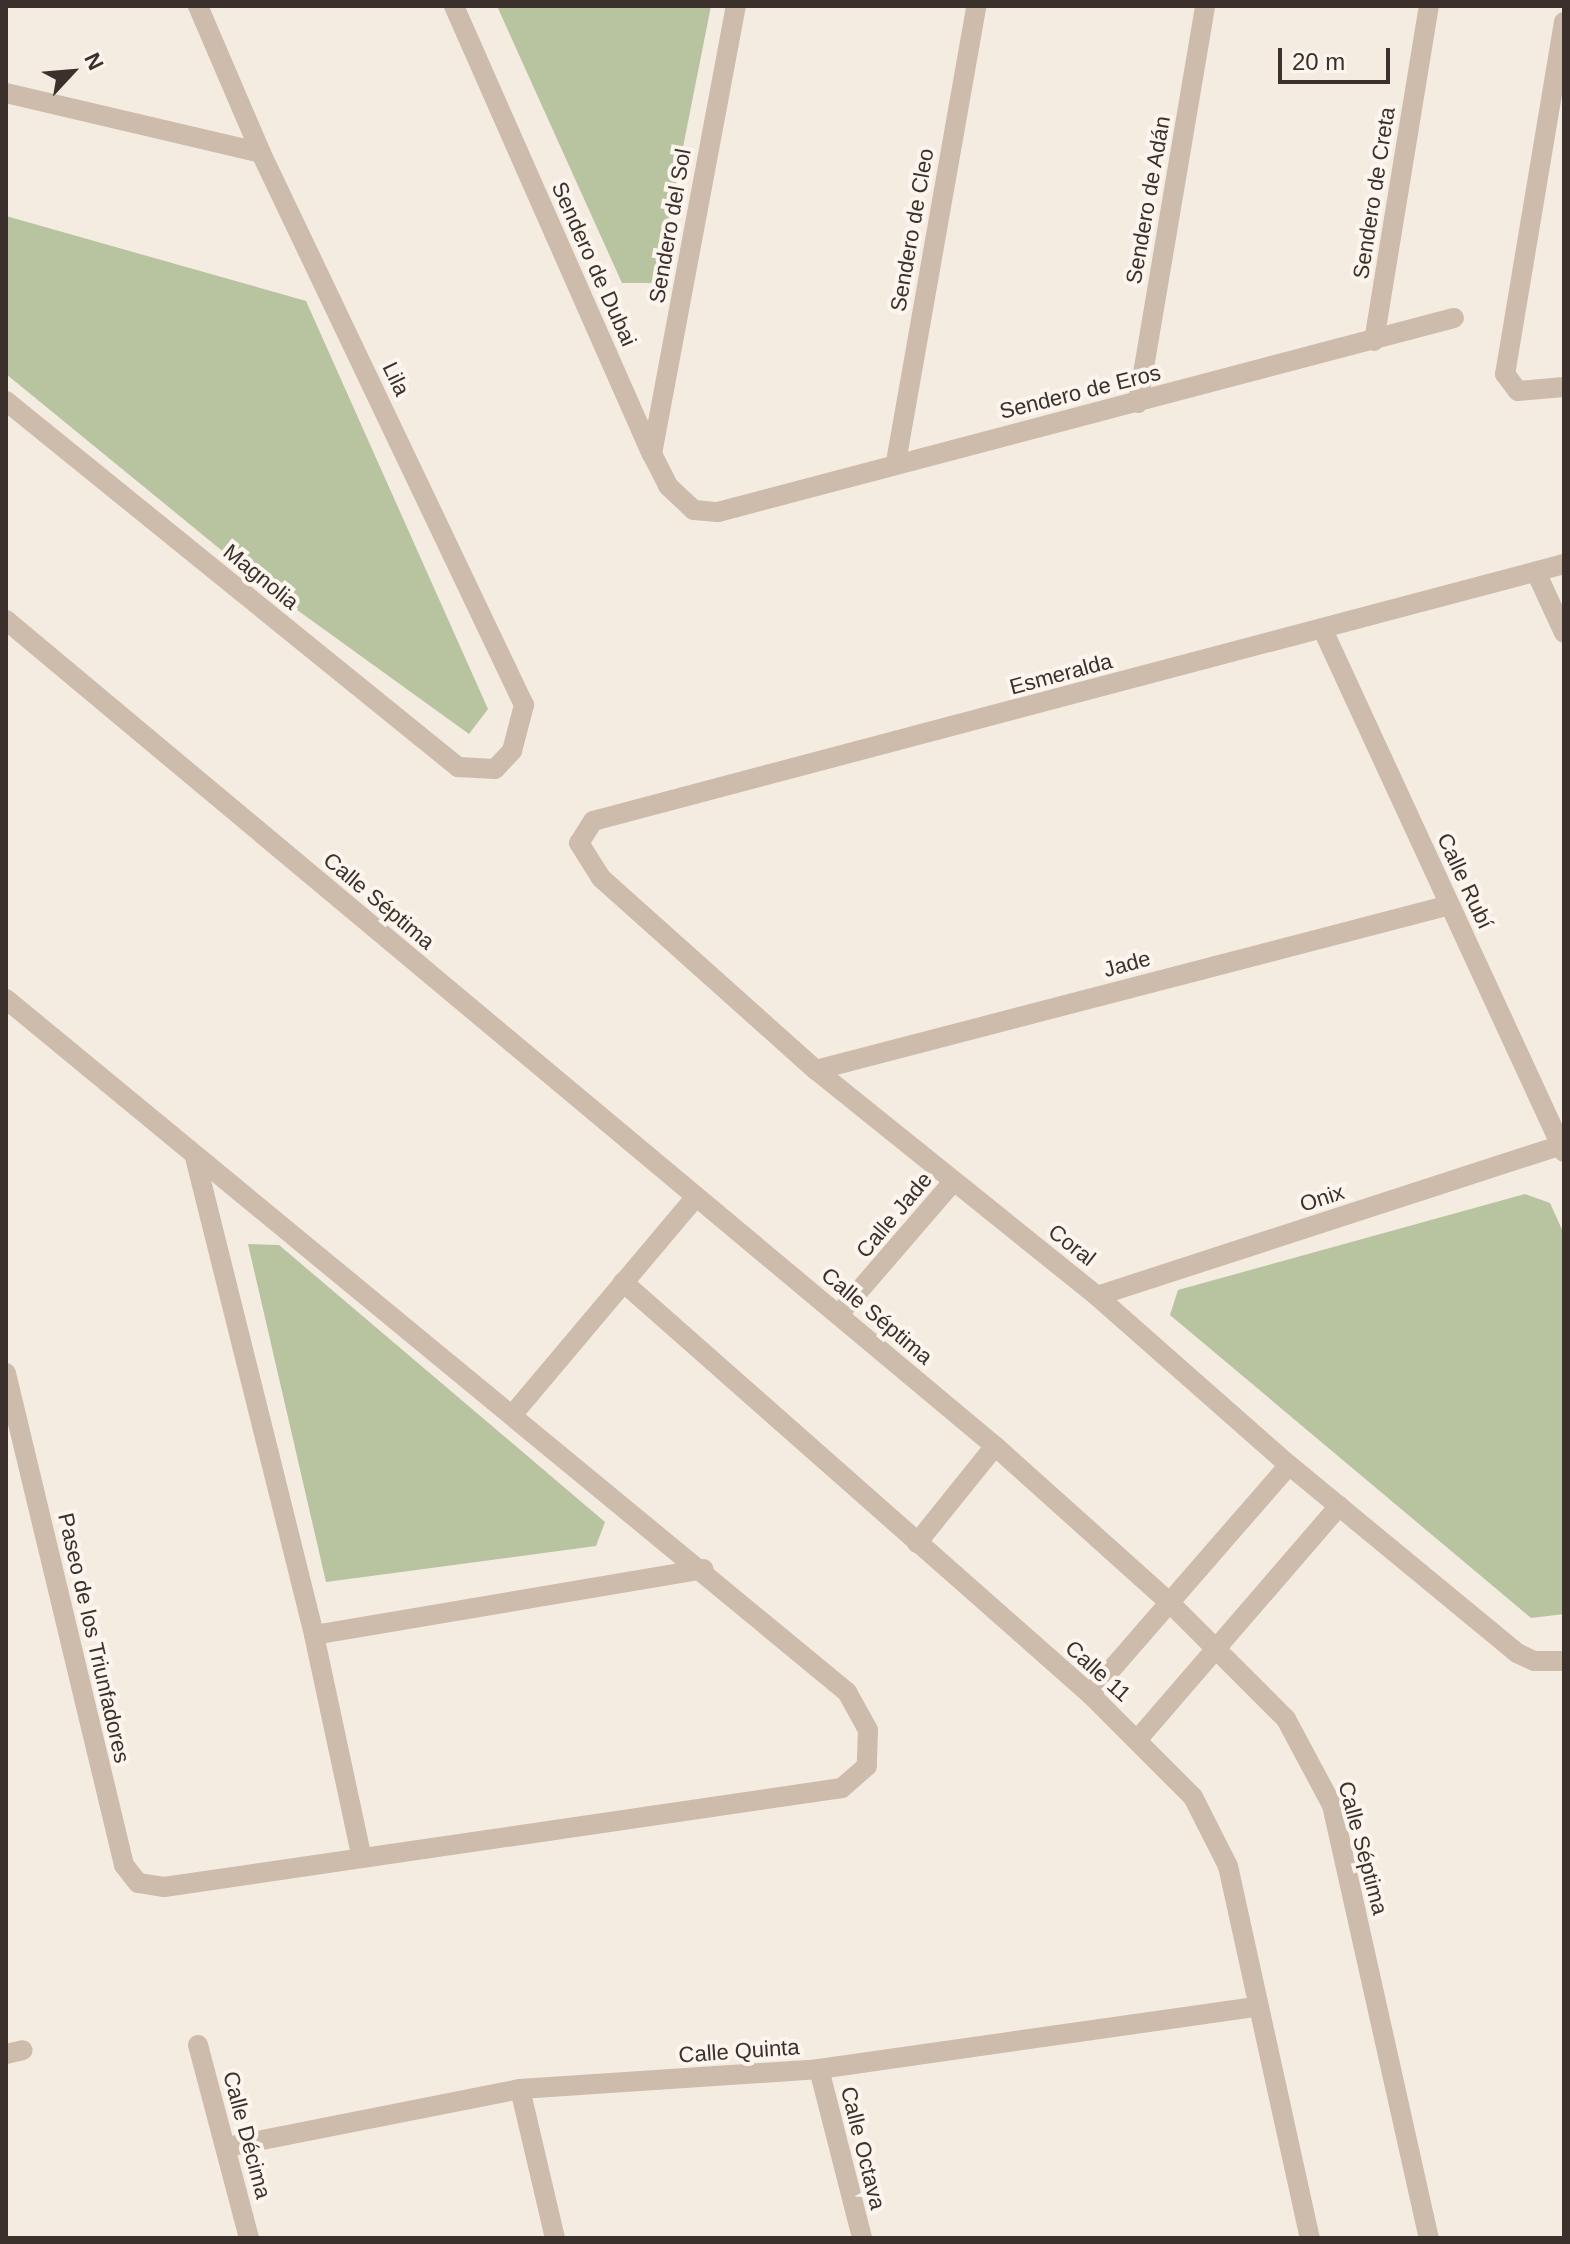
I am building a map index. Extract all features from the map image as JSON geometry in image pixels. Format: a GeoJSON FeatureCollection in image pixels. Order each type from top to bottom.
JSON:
{"type":"FeatureCollection","features":[{"type":"Feature","properties":{"kind":"street","name":"Lila"},"geometry":{"type":"LineString","coordinates":[[198,6],[261,153],[524,705],[512,751],[495,769]]}},
{"type":"Feature","properties":{"kind":"street","name":"Sendero de Dubai"},"geometry":{"type":"LineString","coordinates":[[454,6],[652,454],[679,499],[694,510],[718,512]]}},
{"type":"Feature","properties":{"kind":"street","name":"Sendero del Sol"},"geometry":{"type":"LineString","coordinates":[[652,454],[736,6]]}},
{"type":"Feature","properties":{"kind":"street","name":"Sendero de Cleo"},"geometry":{"type":"LineString","coordinates":[[896,462],[976,6]]}},
{"type":"Feature","properties":{"kind":"street","name":"Sendero de Adán"},"geometry":{"type":"LineString","coordinates":[[1138,403],[1205,6]]}},
{"type":"Feature","properties":{"kind":"street","name":"Sendero de Creta"},"geometry":{"type":"LineString","coordinates":[[1374,341],[1429,6]]}},
{"type":"Feature","properties":{"kind":"street"},"geometry":{"type":"LineString","coordinates":[[1564,22],[1505,374],[1518,391],[1564,387]]}},
{"type":"Feature","properties":{"kind":"street"},"geometry":{"type":"LineString","coordinates":[[6,93],[261,153]]}},
{"type":"Feature","properties":{"kind":"street","name":"Sendero de Eros"},"geometry":{"type":"LineString","coordinates":[[718,512],[896,462],[1138,403],[1454,318]]}},
{"type":"Feature","properties":{"kind":"street","name":"Magnolia"},"geometry":{"type":"LineString","coordinates":[[6,401],[458,767],[495,769]]}},
{"type":"Feature","properties":{"kind":"street","name":"Esmeralda"},"geometry":{"type":"LineString","coordinates":[[579,843],[593,821],[1564,564]]}},
{"type":"Feature","properties":{"kind":"street"},"geometry":{"type":"LineString","coordinates":[[1536,572],[1564,633]]}},
{"type":"Feature","properties":{"kind":"street","name":"Calle Séptima"},"geometry":{"type":"LineString","coordinates":[[6,620],[995,1446],[1171,1604],[1286,1719],[1332,1805],[1429,2238]]}},
{"type":"Feature","properties":{"kind":"street","name":"Calle Rubí"},"geometry":{"type":"LineString","coordinates":[[1323,630],[1562,1148]]}},
{"type":"Feature","properties":{"kind":"street","name":"Coral"},"geometry":{"type":"LineString","coordinates":[[579,843],[601,878],[816,1070],[1097,1296],[1289,1465],[1517,1653],[1558,1662]]}},
{"type":"Feature","properties":{"kind":"street","name":"Jade"},"geometry":{"type":"LineString","coordinates":[[816,1070],[1450,905]]}},
{"type":"Feature","properties":{"kind":"street"},"geometry":{"type":"LineString","coordinates":[[6,999],[195,1157],[703,1569],[859,1708],[870,1752],[859,1778],[842,1788],[362,1858],[314,1635],[195,1157]]}},
{"type":"Feature","properties":{"kind":"street","name":"Onix"},"geometry":{"type":"LineString","coordinates":[[1097,1296],[1562,1148]]}},
{"type":"Feature","properties":{"kind":"street","name":"Calle Jade"},"geometry":{"type":"LineString","coordinates":[[839,1314],[953,1182]]}},
{"type":"Feature","properties":{"kind":"street"},"geometry":{"type":"LineString","coordinates":[[513,1414],[696,1197]]}},
{"type":"Feature","properties":{"kind":"street","name":"Calle 11"},"geometry":{"type":"LineString","coordinates":[[623,1282],[1090,1694],[1193,1797],[1215,1833],[1228,1866],[1256,2007],[1310,2238]]}},
{"type":"Feature","properties":{"kind":"street","name":"Paseo de los Triunfadores"},"geometry":{"type":"LineString","coordinates":[[6,1373],[124,1865],[132,1880],[164,1887],[362,1858]]}},
{"type":"Feature","properties":{"kind":"street"},"geometry":{"type":"LineString","coordinates":[[917,1543],[995,1446]]}},
{"type":"Feature","properties":{"kind":"street"},"geometry":{"type":"LineString","coordinates":[[1090,1694],[1289,1465]]}},
{"type":"Feature","properties":{"kind":"street"},"geometry":{"type":"LineString","coordinates":[[1138,1739],[1339,1506]]}},
{"type":"Feature","properties":{"kind":"street"},"geometry":{"type":"LineString","coordinates":[[314,1635],[703,1569]]}},
{"type":"Feature","properties":{"kind":"street","name":"Calle Quinta"},"geometry":{"type":"LineString","coordinates":[[227,2147],[520,2089],[819,2069],[1256,2007]]}},
{"type":"Feature","properties":{"kind":"street","name":"Calle Décima"},"geometry":{"type":"LineString","coordinates":[[198,2045],[249,2238]]}},
{"type":"Feature","properties":{"kind":"street","name":"Calle Octava"},"geometry":{"type":"LineString","coordinates":[[819,2069],[862,2238]]}},
{"type":"Feature","properties":{"kind":"street"},"geometry":{"type":"LineString","coordinates":[[520,2089],[555,2238]]}},
{"type":"Feature","properties":{"kind":"green space"},"geometry":{"type":"Polygon","coordinates":[[[497,6],[711,6],[656,283],[622,283],[497,6]]]}},
{"type":"Feature","properties":{"kind":"green space"},"geometry":{"type":"Polygon","coordinates":[[[6,216],[306,301],[488,709],[469,734],[275,594],[6,374],[6,216]]]}},
{"type":"Feature","properties":{"kind":"green space"},"geometry":{"type":"Polygon","coordinates":[[[1525,1194],[1550,1203],[1564,1234],[1564,1614],[1531,1618],[1170,1315],[1178,1290],[1525,1194]]]}},
{"type":"Feature","properties":{"kind":"green space"},"geometry":{"type":"Polygon","coordinates":[[[248,1244],[279,1245],[605,1522],[596,1546],[326,1582],[248,1244]]]}}]}
